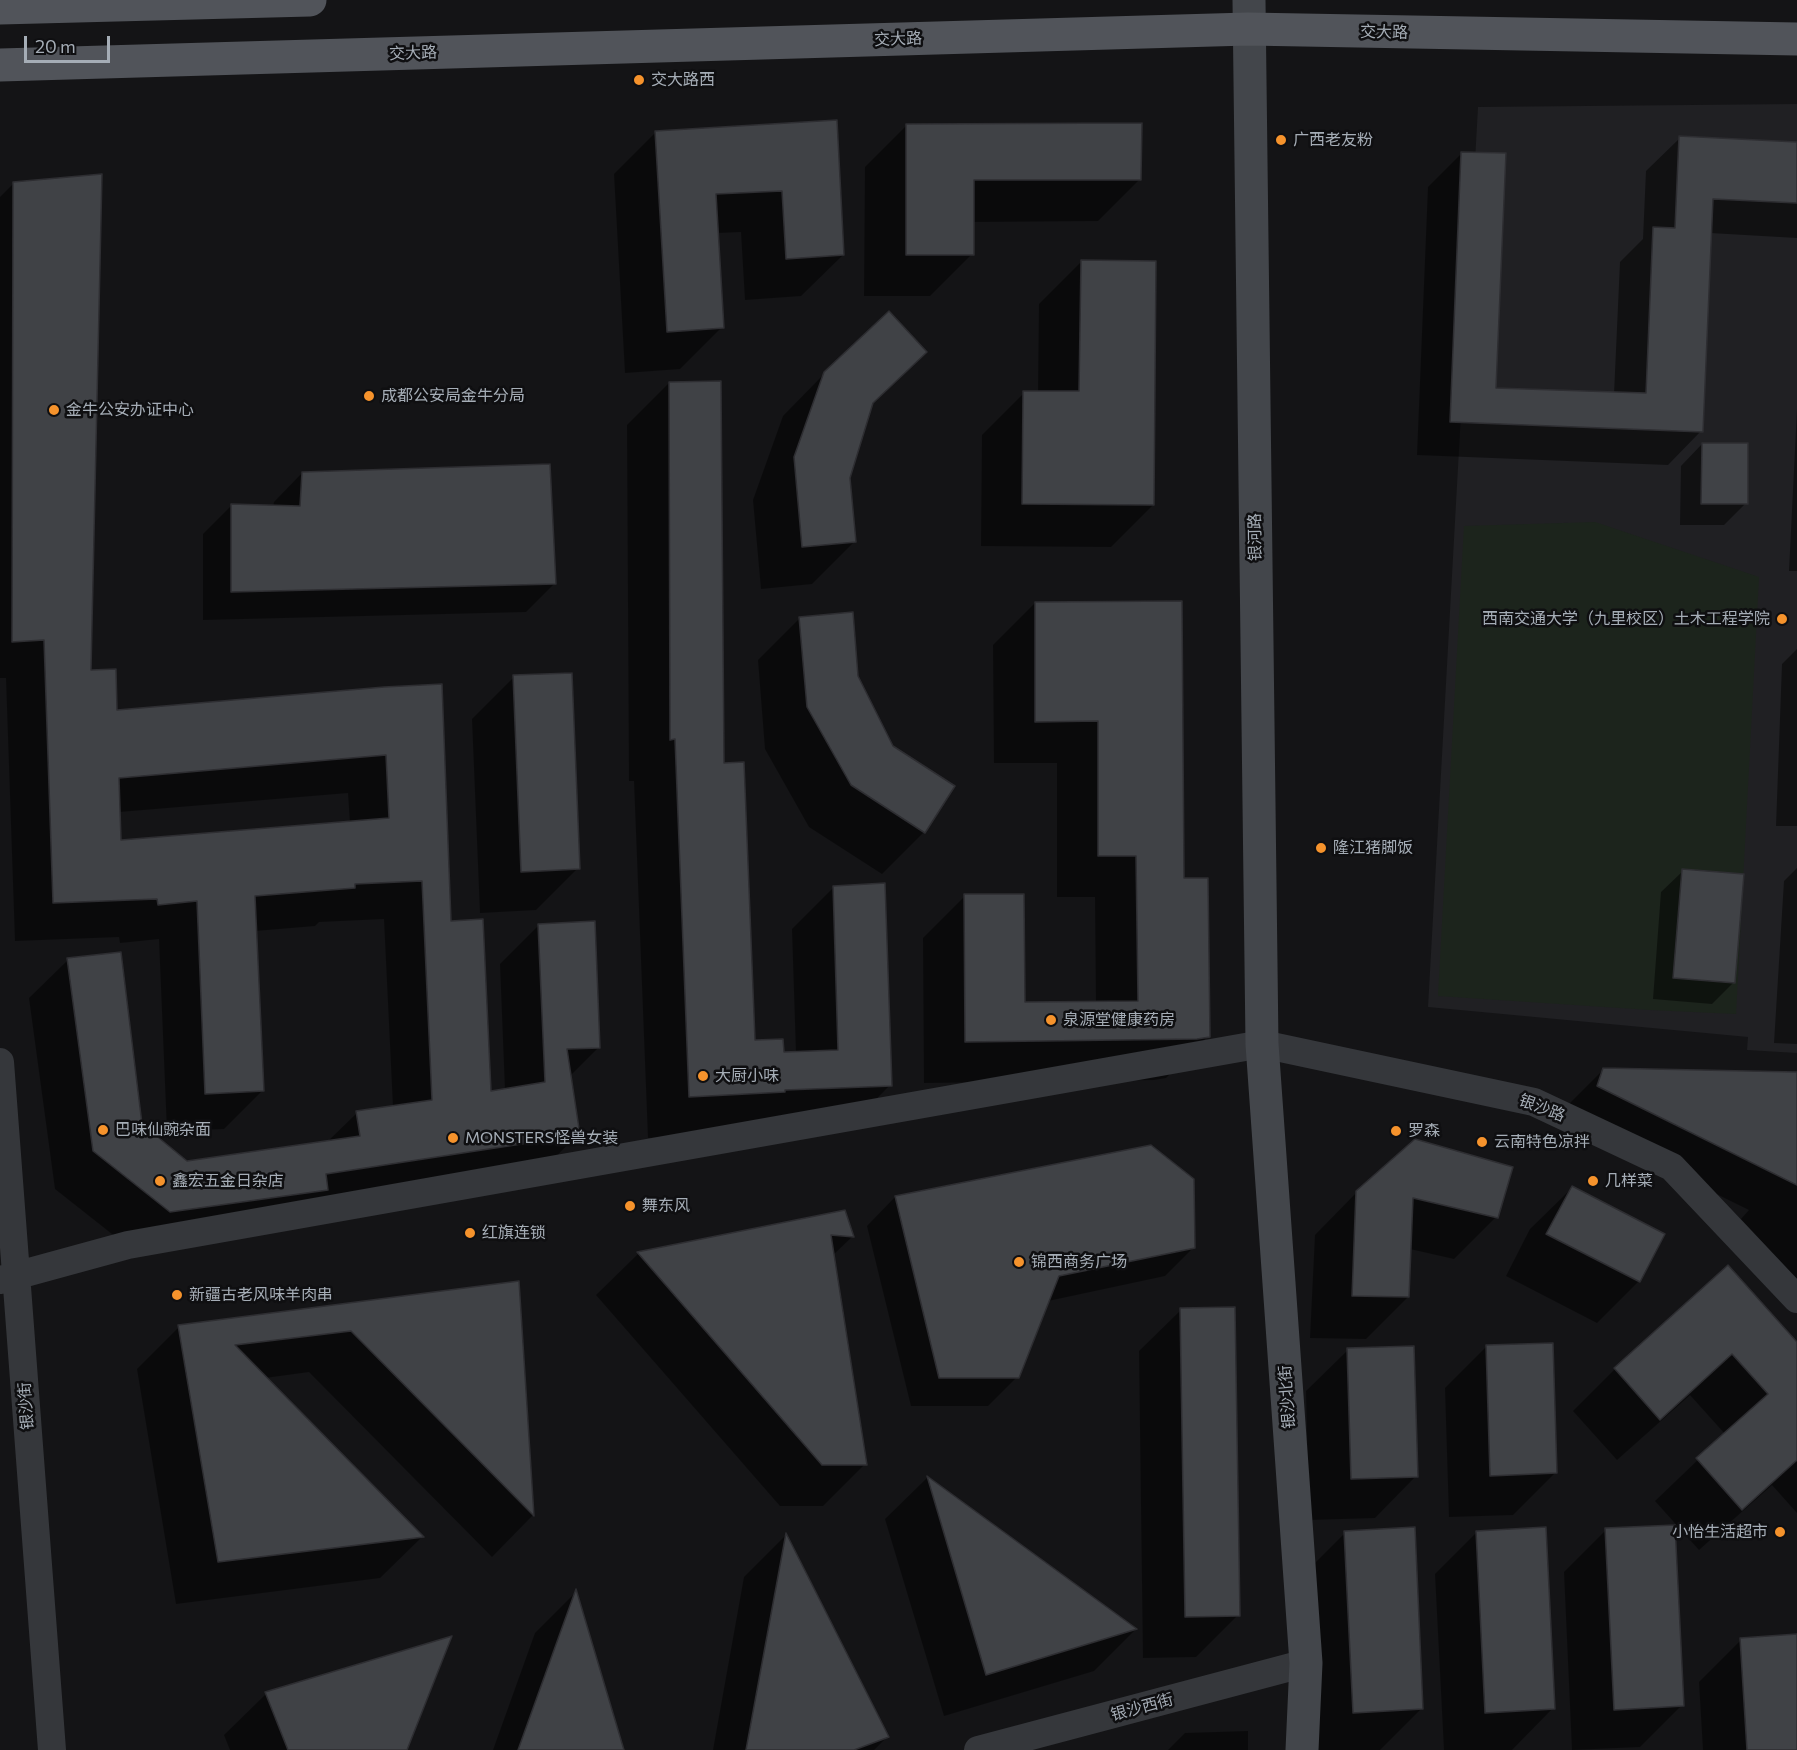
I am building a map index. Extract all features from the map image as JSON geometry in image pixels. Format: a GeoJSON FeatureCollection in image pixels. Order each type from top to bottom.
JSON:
{"type":"FeatureCollection","features":[{"type":"Feature","properties":{"kind":"main road"},"geometry":{"type":"LineString","coordinates":[[0,8],[310,0]]}},
{"type":"Feature","properties":{"kind":"main road","name":"交大路"},"geometry":{"type":"LineString","coordinates":[[0,65],[1248,15],[1797,39]]}},
{"type":"Feature","properties":{"kind":"street","name":"银河路"},"geometry":{"type":"LineString","coordinates":[[1248,15],[1262,1044]]}},
{"type":"Feature","properties":{"kind":"street"},"geometry":{"type":"LineString","coordinates":[[8,1277],[128,1245],[1262,1044]]}},
{"type":"Feature","properties":{"kind":"street","name":"银沙路"},"geometry":{"type":"LineString","coordinates":[[1262,1044],[1534,1102],[1672,1167],[1797,1299]]}},
{"type":"Feature","properties":{"kind":"street","name":"银沙北街"},"geometry":{"type":"LineString","coordinates":[[1262,1044],[1306,1663],[1302,1750]]}},
{"type":"Feature","properties":{"kind":"street","name":"银沙街"},"geometry":{"type":"LineString","coordinates":[[0,1062],[8,1277],[52,1750]]}},
{"type":"Feature","properties":{"kind":"street","name":"银沙西街"},"geometry":{"type":"LineString","coordinates":[[978,1750],[1306,1663]]}},
{"type":"Feature","properties":{"kind":"shaded area"},"geometry":{"type":"Polygon","coordinates":[[[1797,104],[1797,1053],[1747,1050],[1748,1037],[1428,1007],[1478,107],[1797,104]]]}},
{"type":"Feature","properties":{"kind":"shaded area"},"geometry":{"type":"Polygon","coordinates":[[[1595,522],[1759,577],[1736,1014],[1438,996],[1464,526],[1595,522]]]}},
{"type":"Feature","properties":{"kind":"building"},"geometry":{"type":"Polygon","coordinates":[[[837,120],[844,255],[786,259],[782,191],[716,194],[724,328],[667,332],[655,131],[837,120]]]}},
{"type":"Feature","properties":{"kind":"building"},"geometry":{"type":"Polygon","coordinates":[[[1142,123],[1141,180],[974,180],[974,255],[906,255],[906,124],[1142,123]]]}},
{"type":"Feature","properties":{"kind":"building"},"geometry":{"type":"Polygon","coordinates":[[[1679,136],[1797,142],[1797,203],[1713,199],[1703,432],[1450,422],[1461,152],[1506,153],[1496,388],[1646,393],[1653,227],[1675,228],[1679,136]]]}},
{"type":"Feature","properties":{"kind":"building"},"geometry":{"type":"Polygon","coordinates":[[[102,174],[91,670],[116,669],[117,710],[442,684],[451,921],[483,919],[491,1091],[545,1082],[538,924],[595,921],[600,1048],[567,1049],[580,1135],[326,1174],[328,1190],[170,1212],[93,1151],[67,958],[121,952],[142,1124],[187,1161],[360,1136],[356,1111],[432,1100],[422,881],[355,884],[355,888],[255,896],[264,1091],[205,1094],[197,901],[158,905],[157,899],[53,903],[44,640],[12,642],[13,182],[102,174]],[[386,755],[119,778],[121,840],[389,818],[386,755]]]}},
{"type":"Feature","properties":{"kind":"building"},"geometry":{"type":"Polygon","coordinates":[[[1081,260],[1156,261],[1154,505],[1022,504],[1023,391],[1079,391],[1081,260]]]}},
{"type":"Feature","properties":{"kind":"building"},"geometry":{"type":"Polygon","coordinates":[[[889,311],[927,352],[873,403],[850,478],[856,542],[802,547],[794,457],[824,372],[889,311]]]}},
{"type":"Feature","properties":{"kind":"building"},"geometry":{"type":"Polygon","coordinates":[[[721,381],[724,763],[744,762],[755,1040],[783,1039],[784,1052],[838,1050],[833,886],[885,883],[892,1086],[689,1097],[675,739],[670,740],[669,382],[721,381]]]}},
{"type":"Feature","properties":{"kind":"building"},"geometry":{"type":"Polygon","coordinates":[[[1702,443],[1748,443],[1748,504],[1701,504],[1702,443]]]}},
{"type":"Feature","properties":{"kind":"building"},"geometry":{"type":"Polygon","coordinates":[[[550,464],[556,584],[231,592],[231,504],[300,506],[302,472],[550,464]]]}},
{"type":"Feature","properties":{"kind":"building"},"geometry":{"type":"Polygon","coordinates":[[[1182,601],[1184,878],[1208,878],[1210,1037],[965,1042],[964,894],[1024,894],[1025,1002],[1138,1001],[1136,856],[1098,856],[1098,721],[1035,722],[1035,602],[1182,601]]]}},
{"type":"Feature","properties":{"kind":"building"},"geometry":{"type":"Polygon","coordinates":[[[853,612],[858,676],[893,746],[955,786],[925,833],[851,785],[807,707],[799,617],[853,612]]]}},
{"type":"Feature","properties":{"kind":"building"},"geometry":{"type":"Polygon","coordinates":[[[572,673],[580,869],[521,872],[513,675],[572,673]]]}},
{"type":"Feature","properties":{"kind":"building"},"geometry":{"type":"Polygon","coordinates":[[[1682,869],[1744,874],[1735,983],[1673,978],[1682,869]]]}},
{"type":"Feature","properties":{"kind":"building"},"geometry":{"type":"Polygon","coordinates":[[[1603,1068],[1797,1072],[1797,1185],[1597,1086],[1603,1068]]]}},
{"type":"Feature","properties":{"kind":"building"},"geometry":{"type":"Polygon","coordinates":[[[1415,1139],[1513,1167],[1498,1218],[1413,1198],[1409,1297],[1352,1296],[1356,1191],[1415,1139]]]}},
{"type":"Feature","properties":{"kind":"building","name":"锦西商务广场"},"geometry":{"type":"Polygon","coordinates":[[[1151,1145],[1194,1179],[1195,1248],[1059,1276],[1019,1378],[939,1378],[895,1196],[1151,1145]]]}},
{"type":"Feature","properties":{"kind":"building"},"geometry":{"type":"Polygon","coordinates":[[[1572,1186],[1665,1234],[1640,1282],[1546,1234],[1572,1186]]]}},
{"type":"Feature","properties":{"kind":"building"},"geometry":{"type":"Polygon","coordinates":[[[845,1210],[854,1237],[831,1235],[867,1465],[822,1465],[637,1252],[845,1210]]]}},
{"type":"Feature","properties":{"kind":"building"},"geometry":{"type":"Polygon","coordinates":[[[1728,1265],[1797,1342],[1797,1460],[1742,1510],[1696,1458],[1768,1394],[1732,1354],[1660,1420],[1614,1368],[1728,1265]]]}},
{"type":"Feature","properties":{"kind":"building"},"geometry":{"type":"Polygon","coordinates":[[[519,1281],[534,1516],[351,1331],[235,1345],[424,1537],[218,1562],[178,1325],[519,1281]]]}},
{"type":"Feature","properties":{"kind":"building"},"geometry":{"type":"Polygon","coordinates":[[[1235,1307],[1240,1616],[1185,1617],[1180,1308],[1235,1307]]]}},
{"type":"Feature","properties":{"kind":"building"},"geometry":{"type":"Polygon","coordinates":[[[1553,1343],[1557,1473],[1490,1476],[1486,1345],[1553,1343]]]}},
{"type":"Feature","properties":{"kind":"building"},"geometry":{"type":"Polygon","coordinates":[[[1414,1346],[1418,1477],[1351,1479],[1347,1348],[1414,1346]]]}},
{"type":"Feature","properties":{"kind":"building"},"geometry":{"type":"Polygon","coordinates":[[[927,1476],[1137,1629],[986,1675],[927,1476]]]}},
{"type":"Feature","properties":{"kind":"building"},"geometry":{"type":"Polygon","coordinates":[[[1675,1525],[1684,1706],[1614,1710],[1605,1528],[1675,1525]]]}},
{"type":"Feature","properties":{"kind":"building"},"geometry":{"type":"Polygon","coordinates":[[[1415,1527],[1423,1709],[1353,1713],[1344,1531],[1415,1527]]]}},
{"type":"Feature","properties":{"kind":"building"},"geometry":{"type":"Polygon","coordinates":[[[1546,1527],[1555,1709],[1485,1713],[1476,1531],[1546,1527]]]}},
{"type":"Feature","properties":{"kind":"building"},"geometry":{"type":"Polygon","coordinates":[[[786,1533],[889,1737],[854,1750],[746,1750],[786,1533]]]}},
{"type":"Feature","properties":{"kind":"building"},"geometry":{"type":"Polygon","coordinates":[[[576,1589],[624,1750],[518,1750],[576,1589]]]}},
{"type":"Feature","properties":{"kind":"building"},"geometry":{"type":"Polygon","coordinates":[[[1797,1634],[1797,1750],[1747,1750],[1740,1638],[1797,1634]]]}},
{"type":"Feature","properties":{"kind":"building"},"geometry":{"type":"Polygon","coordinates":[[[452,1636],[407,1750],[288,1750],[265,1692],[452,1636]]]}},
{"type":"Feature","properties":{"kind":"place","name":"交大路西"},"geometry":{"type":"Point","coordinates":[639,80]}},
{"type":"Feature","properties":{"kind":"place","name":"广西老友粉"},"geometry":{"type":"Point","coordinates":[1281,140]}},
{"type":"Feature","properties":{"kind":"place","name":"成都公安局金牛分局"},"geometry":{"type":"Point","coordinates":[369,396]}},
{"type":"Feature","properties":{"kind":"place","name":"金牛公安办证中心"},"geometry":{"type":"Point","coordinates":[54,410]}},
{"type":"Feature","properties":{"kind":"place","name":"西南交通大学（九里校区）土木工程学院"},"geometry":{"type":"Point","coordinates":[1782,619]}},
{"type":"Feature","properties":{"kind":"place","name":"隆江猪脚饭"},"geometry":{"type":"Point","coordinates":[1321,848]}},
{"type":"Feature","properties":{"kind":"place","name":"泉源堂健康药房"},"geometry":{"type":"Point","coordinates":[1051,1020]}},
{"type":"Feature","properties":{"kind":"place","name":"大厨小味"},"geometry":{"type":"Point","coordinates":[703,1076]}},
{"type":"Feature","properties":{"kind":"place","name":"巴味仙豌杂面"},"geometry":{"type":"Point","coordinates":[103,1130]}},
{"type":"Feature","properties":{"kind":"place","name":"罗森"},"geometry":{"type":"Point","coordinates":[1396,1131]}},
{"type":"Feature","properties":{"kind":"place","name":"MONSTERS怪兽女装"},"geometry":{"type":"Point","coordinates":[453,1138]}},
{"type":"Feature","properties":{"kind":"place","name":"云南特色凉拌"},"geometry":{"type":"Point","coordinates":[1482,1142]}},
{"type":"Feature","properties":{"kind":"place","name":"鑫宏五金日杂店"},"geometry":{"type":"Point","coordinates":[160,1181]}},
{"type":"Feature","properties":{"kind":"place","name":"几样菜"},"geometry":{"type":"Point","coordinates":[1593,1181]}},
{"type":"Feature","properties":{"kind":"place","name":"舞东风"},"geometry":{"type":"Point","coordinates":[630,1206]}},
{"type":"Feature","properties":{"kind":"place","name":"红旗连锁"},"geometry":{"type":"Point","coordinates":[470,1233]}},
{"type":"Feature","properties":{"kind":"place","name":"锦西商务广场"},"geometry":{"type":"Point","coordinates":[1019,1262]}},
{"type":"Feature","properties":{"kind":"place","name":"新疆古老风味羊肉串"},"geometry":{"type":"Point","coordinates":[177,1295]}},
{"type":"Feature","properties":{"kind":"place","name":"小怡生活超市"},"geometry":{"type":"Point","coordinates":[1780,1532]}}]}
